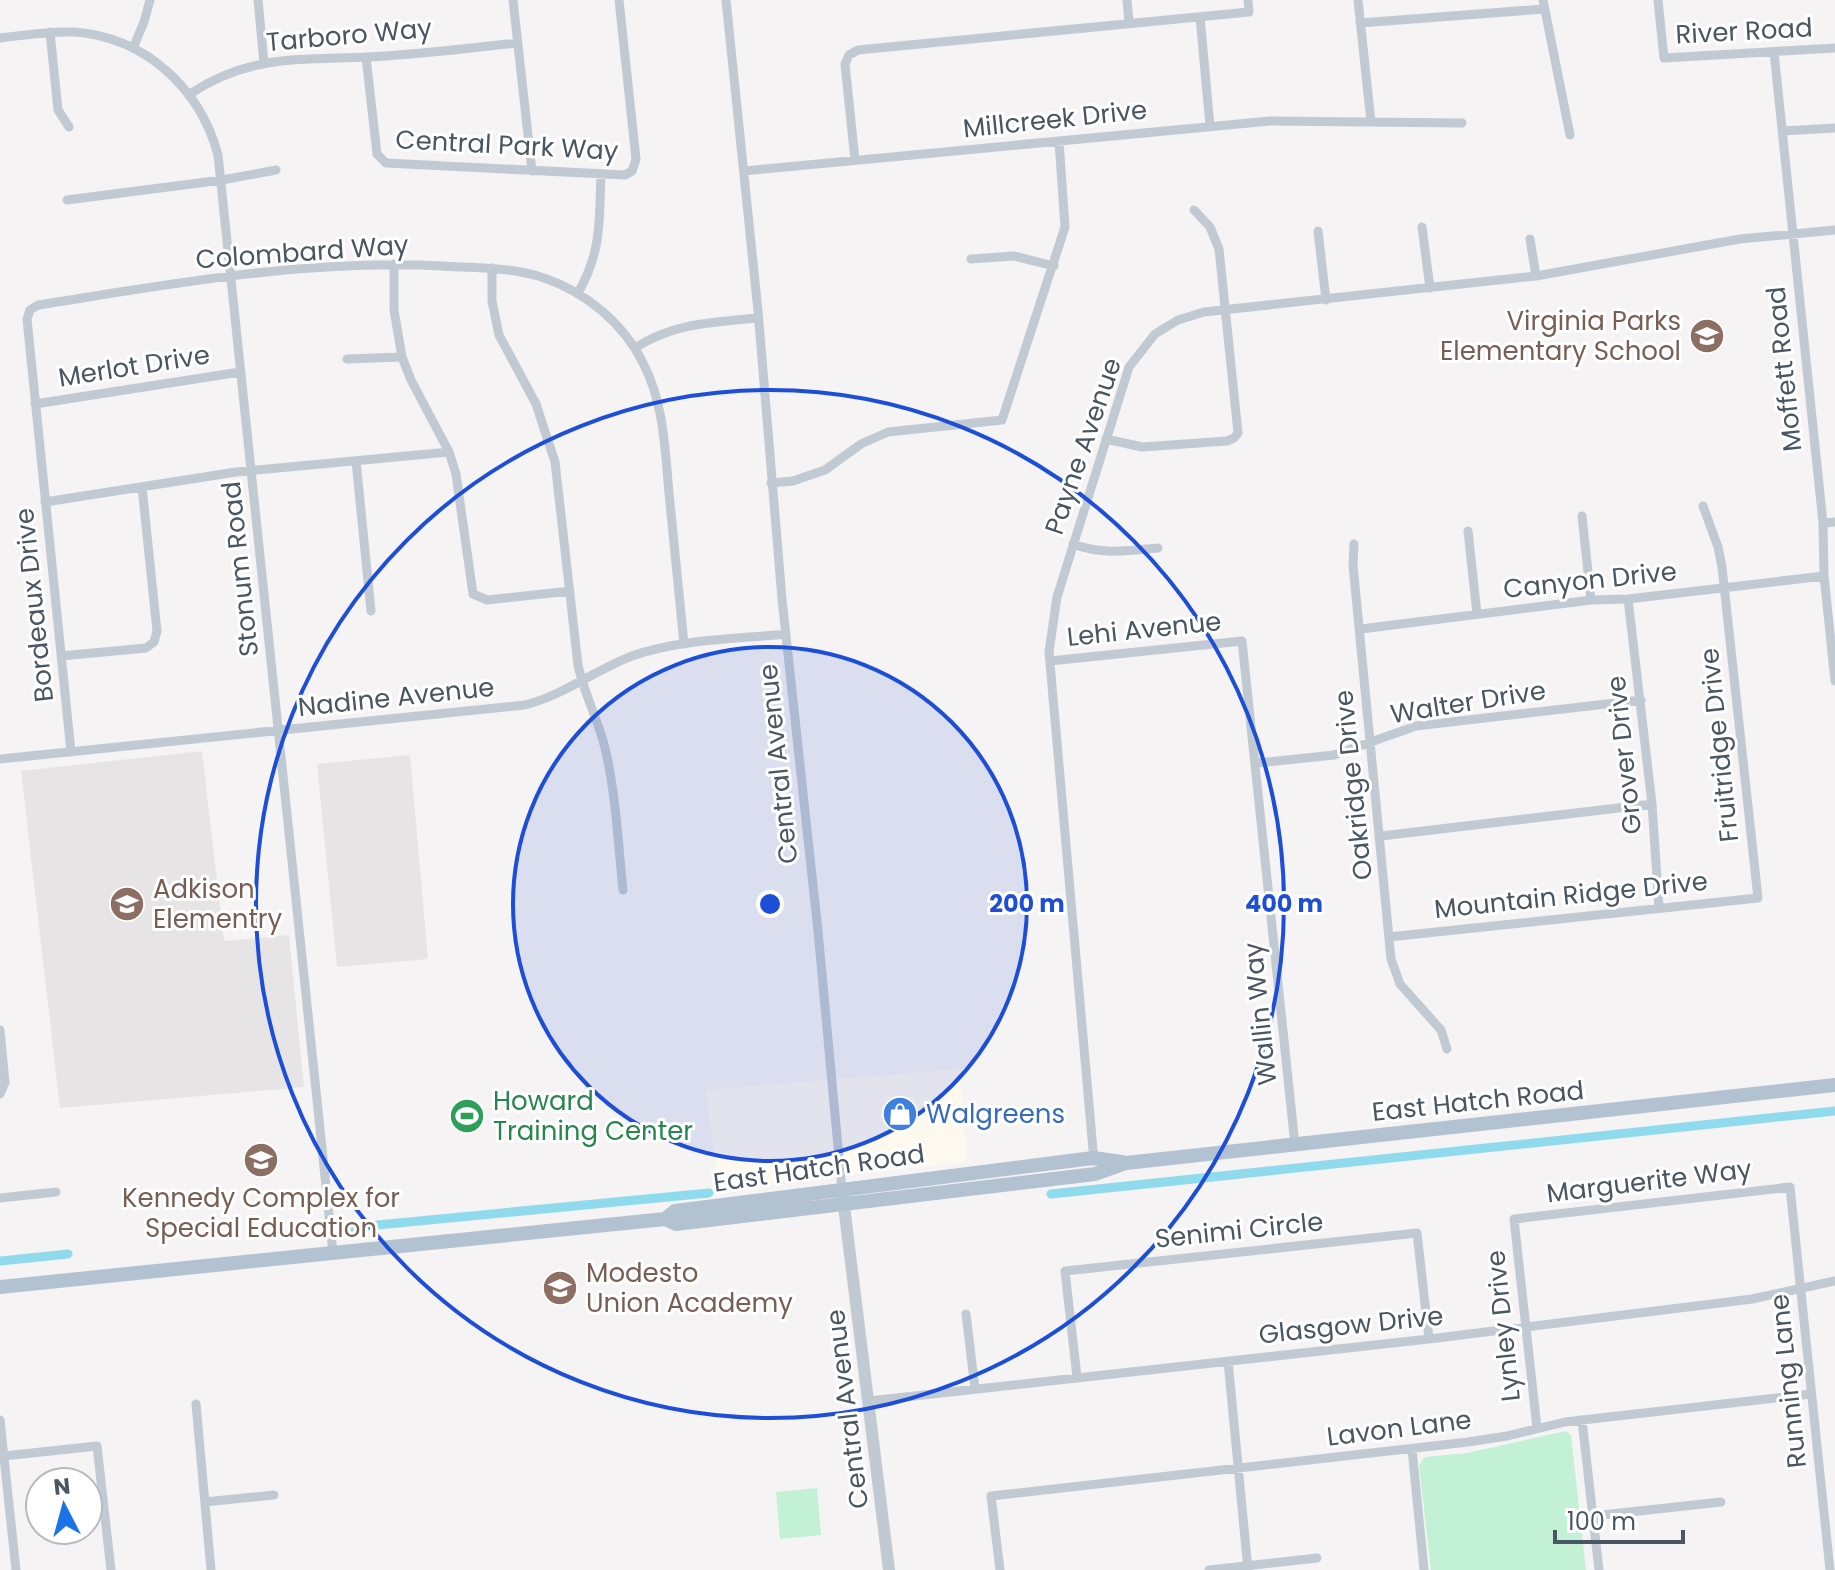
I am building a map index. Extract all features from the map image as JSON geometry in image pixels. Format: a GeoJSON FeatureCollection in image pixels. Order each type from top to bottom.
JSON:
{"type":"FeatureCollection","features":[{"type":"Feature","properties":{"kind":"main road","name":"East Hatch Road"},"geometry":{"type":"LineString","coordinates":[[0,1287],[665,1219],[675,1211],[1095,1174],[1126,1163],[1835,1085]]}},
{"type":"Feature","properties":{"kind":"main road","name":"East Hatch Road"},"geometry":{"type":"LineString","coordinates":[[843,1197],[1093,1158],[1126,1163]]}},
{"type":"Feature","properties":{"kind":"street"},"geometry":{"type":"LineString","coordinates":[[133,48],[150,0]]}},
{"type":"Feature","properties":{"kind":"street"},"geometry":{"type":"LineString","coordinates":[[258,0],[264,63]]}},
{"type":"Feature","properties":{"kind":"street"},"geometry":{"type":"LineString","coordinates":[[513,0],[532,171]]}},
{"type":"Feature","properties":{"kind":"street","name":"Central Park Way"},"geometry":{"type":"LineString","coordinates":[[366,57],[377,154],[381,160],[619,176],[632,171],[636,159],[619,0]]}},
{"type":"Feature","properties":{"kind":"street","name":"Central Avenue"},"geometry":{"type":"LineString","coordinates":[[726,0],[843,1197],[889,1570]]}},
{"type":"Feature","properties":{"kind":"street"},"geometry":{"type":"LineString","coordinates":[[1127,0],[1129,23]]}},
{"type":"Feature","properties":{"kind":"street"},"geometry":{"type":"LineString","coordinates":[[855,160],[845,64],[849,55],[858,50],[1249,12],[1248,0]]}},
{"type":"Feature","properties":{"kind":"street"},"geometry":{"type":"LineString","coordinates":[[1358,0],[1371,122]]}},
{"type":"Feature","properties":{"kind":"street","name":"River Road"},"geometry":{"type":"LineString","coordinates":[[1658,0],[1664,58],[1835,48]]}},
{"type":"Feature","properties":{"kind":"street"},"geometry":{"type":"LineString","coordinates":[[1360,23],[1543,4],[1570,135]]}},
{"type":"Feature","properties":{"kind":"street"},"geometry":{"type":"LineString","coordinates":[[1200,17],[1210,126]]}},
{"type":"Feature","properties":{"kind":"street"},"geometry":{"type":"LineString","coordinates":[[50,32],[58,110],[69,127]]}},
{"type":"Feature","properties":{"kind":"street","name":"Stonum Road"},"geometry":{"type":"LineString","coordinates":[[0,38],[50,32],[94,35],[133,48],[166,69],[190,94],[214,139],[222,180],[333,1253]]}},
{"type":"Feature","properties":{"kind":"street","name":"Tarboro Way"},"geometry":{"type":"LineString","coordinates":[[190,94],[225,74],[264,63],[518,43]]}},
{"type":"Feature","properties":{"kind":"street","name":"Moffett Road"},"geometry":{"type":"LineString","coordinates":[[1774,52],[1823,523],[1824,576],[1835,681]]}},
{"type":"Feature","properties":{"kind":"street","name":"Millcreek Drive"},"geometry":{"type":"LineString","coordinates":[[744,171],[1270,121],[1462,123]]}},
{"type":"Feature","properties":{"kind":"street"},"geometry":{"type":"LineString","coordinates":[[1782,131],[1835,128]]}},
{"type":"Feature","properties":{"kind":"street"},"geometry":{"type":"LineString","coordinates":[[771,483],[807,477],[825,470],[861,444],[888,432],[1002,420],[1065,227],[1059,141]]}},
{"type":"Feature","properties":{"kind":"street"},"geometry":{"type":"LineString","coordinates":[[67,200],[276,170]]}},
{"type":"Feature","properties":{"kind":"street"},"geometry":{"type":"LineString","coordinates":[[578,293],[592,266],[599,242],[601,175]]}},
{"type":"Feature","properties":{"kind":"street"},"geometry":{"type":"LineString","coordinates":[[1106,439],[1142,447],[1227,441],[1237,436],[1219,249],[1210,227],[1194,210]]}},
{"type":"Feature","properties":{"kind":"street"},"geometry":{"type":"LineString","coordinates":[[1422,227],[1430,288]]}},
{"type":"Feature","properties":{"kind":"street","name":"Payne Avenue"},"geometry":{"type":"LineString","coordinates":[[1095,1174],[1050,661],[1054,608],[1073,544],[1124,378],[1145,344],[1178,320],[1204,312],[1536,276],[1687,248],[1835,230]]}},
{"type":"Feature","properties":{"kind":"street"},"geometry":{"type":"LineString","coordinates":[[1318,231],[1326,300]]}},
{"type":"Feature","properties":{"kind":"street"},"geometry":{"type":"LineString","coordinates":[[1530,239],[1536,276]]}},
{"type":"Feature","properties":{"kind":"street"},"geometry":{"type":"LineString","coordinates":[[971,259],[1014,256],[1054,266]]}},
{"type":"Feature","properties":{"kind":"street"},"geometry":{"type":"LineString","coordinates":[[394,264],[394,310],[402,357],[419,399],[449,452],[460,491],[473,594],[487,600],[570,591]]}},
{"type":"Feature","properties":{"kind":"street","name":"Colombard Way"},"geometry":{"type":"LineString","coordinates":[[30,310],[38,305],[231,275],[394,264],[492,268],[528,273],[578,293],[610,318],[635,348],[653,385],[659,406],[684,644]]}},
{"type":"Feature","properties":{"kind":"street"},"geometry":{"type":"LineString","coordinates":[[492,268],[492,301],[499,335],[536,404],[555,462],[581,681],[609,764],[623,890]]}},
{"type":"Feature","properties":{"kind":"street","name":"Bordeaux Drive"},"geometry":{"type":"LineString","coordinates":[[30,310],[27,319],[71,752]]}},
{"type":"Feature","properties":{"kind":"street"},"geometry":{"type":"LineString","coordinates":[[635,348],[655,336],[678,328],[758,318]]}},
{"type":"Feature","properties":{"kind":"street"},"geometry":{"type":"LineString","coordinates":[[347,359],[402,357]]}},
{"type":"Feature","properties":{"kind":"street","name":"Merlot Drive"},"geometry":{"type":"LineString","coordinates":[[35,404],[240,372]]}},
{"type":"Feature","properties":{"kind":"street"},"geometry":{"type":"LineString","coordinates":[[45,502],[236,472],[449,452]]}},
{"type":"Feature","properties":{"kind":"street"},"geometry":{"type":"LineString","coordinates":[[356,461],[371,611]]}},
{"type":"Feature","properties":{"kind":"street"},"geometry":{"type":"LineString","coordinates":[[61,656],[146,648],[154,642],[157,631],[142,487]]}},
{"type":"Feature","properties":{"kind":"street","name":"Fruitridge Drive"},"geometry":{"type":"LineString","coordinates":[[1703,506],[1718,547],[1724,588],[1758,898]]}},
{"type":"Feature","properties":{"kind":"street"},"geometry":{"type":"LineString","coordinates":[[1582,516],[1591,600]]}},
{"type":"Feature","properties":{"kind":"street"},"geometry":{"type":"LineString","coordinates":[[1823,523],[1835,522]]}},
{"type":"Feature","properties":{"kind":"street"},"geometry":{"type":"LineString","coordinates":[[1468,531],[1477,614]]}},
{"type":"Feature","properties":{"kind":"street"},"geometry":{"type":"LineString","coordinates":[[1073,544],[1111,553],[1158,548]]}},
{"type":"Feature","properties":{"kind":"street","name":"Oakridge Drive"},"geometry":{"type":"LineString","coordinates":[[1354,544],[1353,565],[1391,959],[1400,984],[1441,1030],[1447,1049]]}},
{"type":"Feature","properties":{"kind":"street","name":"Canyon Drive"},"geometry":{"type":"LineString","coordinates":[[1361,629],[1591,600],[1628,599],[1824,576]]}},
{"type":"Feature","properties":{"kind":"street","name":"Grover Drive"},"geometry":{"type":"LineString","coordinates":[[1628,599],[1652,804],[1659,908]]}},
{"type":"Feature","properties":{"kind":"street","name":"Nadine Avenue"},"geometry":{"type":"LineString","coordinates":[[0,759],[525,705],[554,695],[637,654],[684,644],[786,634]]}},
{"type":"Feature","properties":{"kind":"street","name":"Lehi Avenue"},"geometry":{"type":"LineString","coordinates":[[1050,661],[1242,641]]}},
{"type":"Feature","properties":{"kind":"street","name":"Wallin Way"},"geometry":{"type":"LineString","coordinates":[[1242,641],[1295,1145]]}},
{"type":"Feature","properties":{"kind":"street","name":"Walter Drive"},"geometry":{"type":"LineString","coordinates":[[1257,763],[1334,755],[1416,726],[1641,700]]}},
{"type":"Feature","properties":{"kind":"street"},"geometry":{"type":"LineString","coordinates":[[1381,836],[1652,804]]}},
{"type":"Feature","properties":{"kind":"street","name":"Mountain Ridge Drive"},"geometry":{"type":"LineString","coordinates":[[1389,937],[1758,898]]}},
{"type":"Feature","properties":{"kind":"street"},"geometry":{"type":"LineString","coordinates":[[0,1030],[5,1083],[1,1092]]}},
{"type":"Feature","properties":{"kind":"street","name":"Marguerite Way"},"geometry":{"type":"LineString","coordinates":[[1514,1219],[1790,1187]]}},
{"type":"Feature","properties":{"kind":"street","name":"Running Lane"},"geometry":{"type":"LineString","coordinates":[[1790,1187],[1830,1570]]}},
{"type":"Feature","properties":{"kind":"street"},"geometry":{"type":"LineString","coordinates":[[0,1198],[56,1192]]}},
{"type":"Feature","properties":{"kind":"street","name":"Lynley Drive"},"geometry":{"type":"LineString","coordinates":[[1514,1219],[1537,1428]]}},
{"type":"Feature","properties":{"kind":"street","name":"Senimi Circle"},"geometry":{"type":"LineString","coordinates":[[1077,1377],[1065,1271],[1387,1236],[1417,1233],[1429,1339]]}},
{"type":"Feature","properties":{"kind":"street","name":"Glasgow Drive"},"geometry":{"type":"LineString","coordinates":[[869,1401],[1429,1339],[1752,1299],[1835,1281]]}},
{"type":"Feature","properties":{"kind":"street"},"geometry":{"type":"LineString","coordinates":[[966,1314],[975,1389]]}},
{"type":"Feature","properties":{"kind":"street"},"geometry":{"type":"LineString","coordinates":[[1228,1361],[1247,1568]]}},
{"type":"Feature","properties":{"kind":"street","name":"Lavon Lane"},"geometry":{"type":"LineString","coordinates":[[1000,1570],[991,1496],[1412,1449],[1507,1436],[1582,1420],[1811,1394]]}},
{"type":"Feature","properties":{"kind":"street"},"geometry":{"type":"LineString","coordinates":[[196,1404],[211,1570]]}},
{"type":"Feature","properties":{"kind":"street"},"geometry":{"type":"LineString","coordinates":[[0,1420],[16,1570]]}},
{"type":"Feature","properties":{"kind":"street"},"geometry":{"type":"LineString","coordinates":[[1582,1420],[1599,1570]]}},
{"type":"Feature","properties":{"kind":"street"},"geometry":{"type":"LineString","coordinates":[[4,1456],[97,1446],[111,1570]]}},
{"type":"Feature","properties":{"kind":"street"},"geometry":{"type":"LineString","coordinates":[[1412,1449],[1424,1570]]}},
{"type":"Feature","properties":{"kind":"street"},"geometry":{"type":"LineString","coordinates":[[205,1502],[274,1495]]}},
{"type":"Feature","properties":{"kind":"street"},"geometry":{"type":"LineString","coordinates":[[1593,1516],[1721,1502]]}},
{"type":"Feature","properties":{"kind":"street"},"geometry":{"type":"LineString","coordinates":[[1209,1570],[1317,1558]]}},
{"type":"Feature","properties":{"kind":"shaded area","name":"Adkison Elementry"},"geometry":{"type":"Polygon","coordinates":[[[202,751],[224,941],[289,935],[304,1087],[60,1108],[21,771],[202,751]]]}},
{"type":"Feature","properties":{"kind":"shaded area"},"geometry":{"type":"Polygon","coordinates":[[[410,755],[428,959],[337,967],[317,764],[410,755]]]}},
{"type":"Feature","properties":{"kind":"shaded area"},"geometry":{"type":"Polygon","coordinates":[[[960,1069],[967,1162],[719,1189],[706,1090],[960,1069]]]}},
{"type":"Feature","properties":{"kind":"green space"},"geometry":{"type":"Polygon","coordinates":[[[1566,1431],[1571,1435],[1586,1570],[1431,1570],[1419,1465],[1425,1457],[1467,1453],[1566,1431]]]}},
{"type":"Feature","properties":{"kind":"green space"},"geometry":{"type":"Polygon","coordinates":[[[817,1488],[821,1535],[780,1539],[776,1492],[817,1488]]]}},
{"type":"Feature","properties":{"kind":"waterway"},"geometry":{"type":"LineString","coordinates":[[1051,1194],[1835,1111]]}},
{"type":"Feature","properties":{"kind":"waterway"},"geometry":{"type":"LineString","coordinates":[[346,1228],[709,1193]]}},
{"type":"Feature","properties":{"kind":"waterway"},"geometry":{"type":"LineString","coordinates":[[0,1261],[68,1254]]}},
{"type":"Feature","properties":{"kind":"place","name":"Virginia Parks Elementary School"},"geometry":{"type":"Point","coordinates":[1707,336]}},
{"type":"Feature","properties":{"kind":"place","name":"Adkison Elementry"},"geometry":{"type":"Point","coordinates":[127,904]}},
{"type":"Feature","properties":{"kind":"place","name":"Walgreens"},"geometry":{"type":"Point","coordinates":[900,1114]}},
{"type":"Feature","properties":{"kind":"place","name":"Howard Training Center"},"geometry":{"type":"Point","coordinates":[467,1116]}},
{"type":"Feature","properties":{"kind":"place","name":"Kennedy Complex for Special Education"},"geometry":{"type":"Point","coordinates":[261,1160]}},
{"type":"Feature","properties":{"kind":"place","name":"Modesto Union Academy"},"geometry":{"type":"Point","coordinates":[560,1288]}}]}
